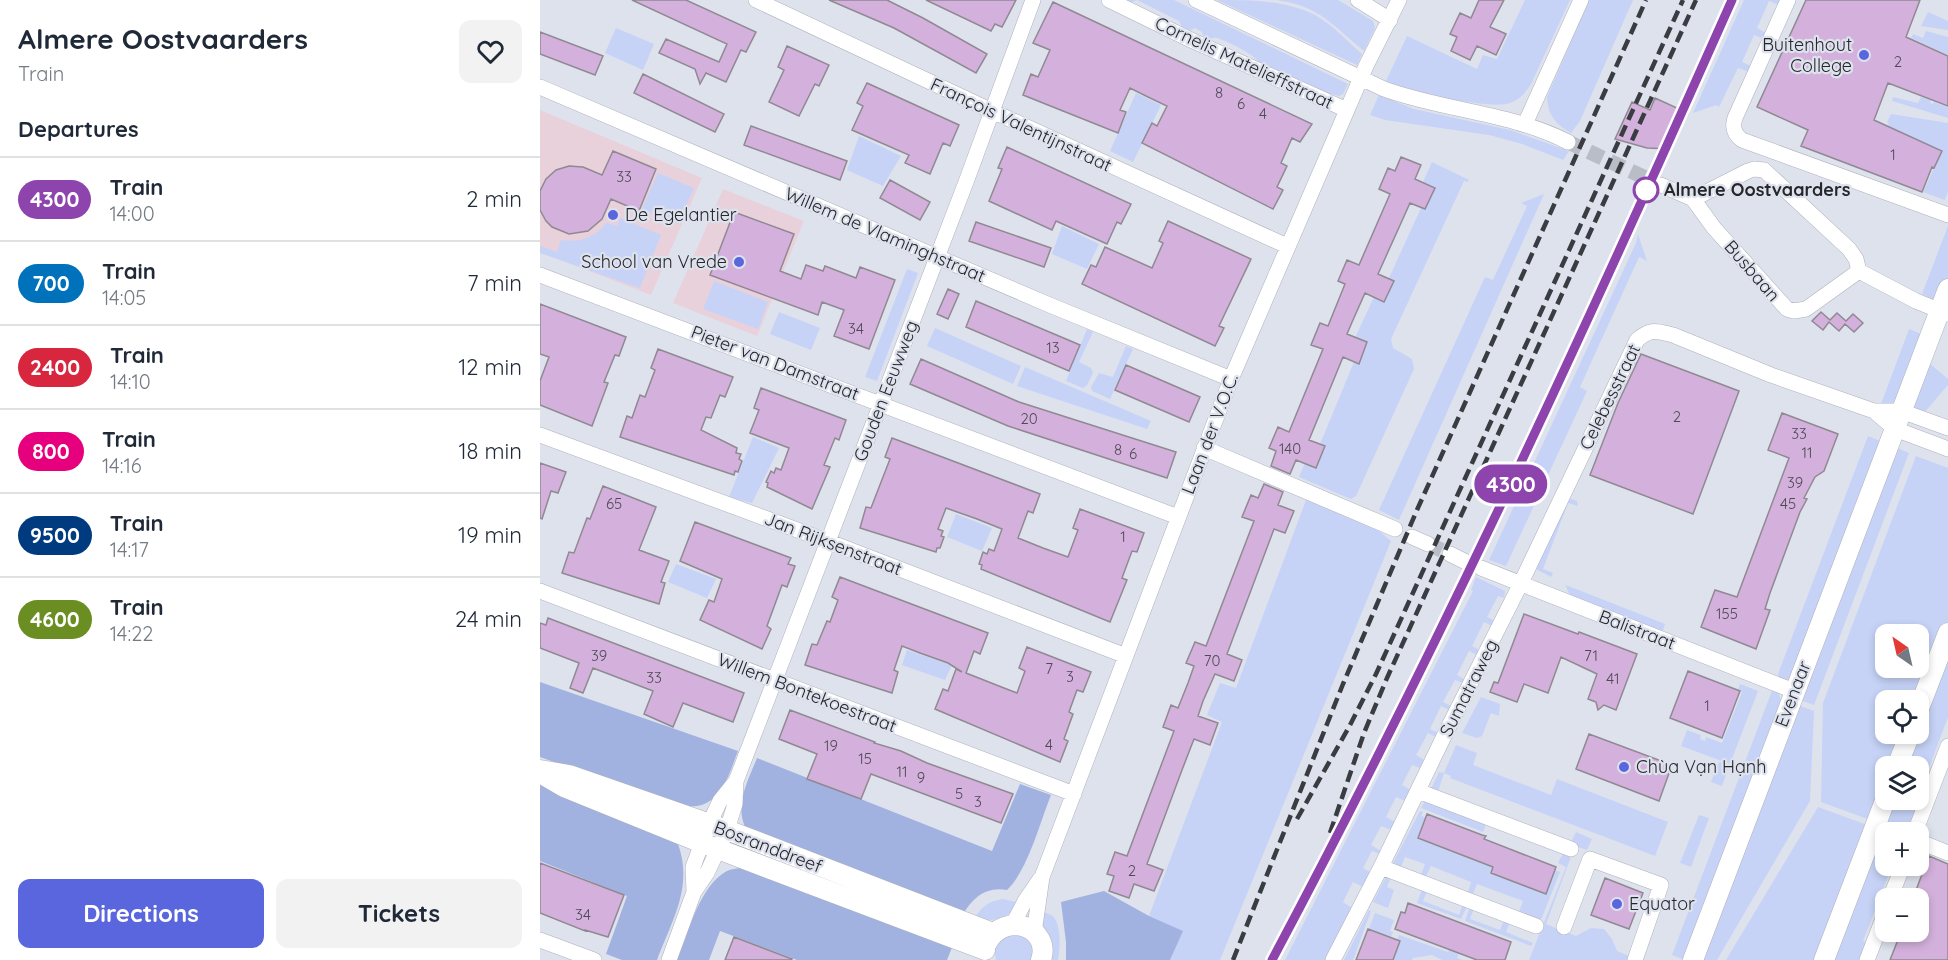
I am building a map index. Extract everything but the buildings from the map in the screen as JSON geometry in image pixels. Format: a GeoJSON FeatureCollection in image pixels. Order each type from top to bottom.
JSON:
{"type":"FeatureCollection","features":[{"type":"Feature","properties":{"kind":"main road","name":"Evenaar"},"geometry":{"type":"LineString","coordinates":[[1694,960],[1898,420],[1944,313],[1948,289]]}},
{"type":"Feature","properties":{"kind":"main road"},"geometry":{"type":"LineString","coordinates":[[1926,690],[1948,633]]}},
{"type":"Feature","properties":{"kind":"main road","name":"Bosranddreef"},"geometry":{"type":"LineString","coordinates":[[540,771],[569,774],[718,827],[988,948]]}},
{"type":"Feature","properties":{"kind":"main road","name":"Bosranddreef"},"geometry":{"type":"LineString","coordinates":[[540,771],[564,787],[710,846],[988,948]]}},
{"type":"Feature","properties":{"kind":"main road"},"geometry":{"type":"LineString","coordinates":[[1824,960],[1881,810]]}},
{"type":"Feature","properties":{"kind":"main road"},"geometry":{"type":"LineString","coordinates":[[988,948],[1001,927],[1013,924],[1023,926],[1034,933],[1041,944],[1041,960]]}},
{"type":"Feature","properties":{"kind":"street","name":"François Valentijnstraat"},"geometry":{"type":"LineString","coordinates":[[756,0],[1287,246]]}},
{"type":"Feature","properties":{"kind":"street","name":"Gouden Eeuwweg"},"geometry":{"type":"LineString","coordinates":[[669,960],[694,892],[707,873],[710,846],[718,827],[720,801],[736,781],[1033,0]]}},
{"type":"Feature","properties":{"kind":"street","name":"Cornelis Matelieffstraat"},"geometry":{"type":"LineString","coordinates":[[1109,0],[1191,40],[1347,110]]}},
{"type":"Feature","properties":{"kind":"street"},"geometry":{"type":"LineString","coordinates":[[1196,0],[1361,78],[1409,98],[1525,124],[1568,142]]}},
{"type":"Feature","properties":{"kind":"street"},"geometry":{"type":"LineString","coordinates":[[1358,0],[1390,20]]}},
{"type":"Feature","properties":{"kind":"street","name":"Laan der V.O.C."},"geometry":{"type":"LineString","coordinates":[[1034,933],[1042,877],[1204,448],[1287,246],[1361,78],[1399,0]]}},
{"type":"Feature","properties":{"kind":"street"},"geometry":{"type":"LineString","coordinates":[[1525,124],[1581,0]]}},
{"type":"Feature","properties":{"kind":"street"},"geometry":{"type":"LineString","coordinates":[[1788,0],[1735,118],[1734,131],[1742,140],[1948,215]]}},
{"type":"Feature","properties":{"kind":"street","name":"Willem de Vlaminghstraat"},"geometry":{"type":"LineString","coordinates":[[540,87],[936,257],[1231,379]]}},
{"type":"Feature","properties":{"kind":"street"},"geometry":{"type":"LineString","coordinates":[[1693,199],[1748,171],[1764,170],[1842,241],[1853,254],[1859,271],[1944,313]]}},
{"type":"Feature","properties":{"kind":"street","name":"Busbaan"},"geometry":{"type":"LineString","coordinates":[[1662,185],[1693,199],[1714,228],[1787,309],[1794,311],[1806,309],[1859,271]]}},
{"type":"Feature","properties":{"kind":"street"},"geometry":{"type":"LineString","coordinates":[[540,264],[544,276]]}},
{"type":"Feature","properties":{"kind":"street","name":"Pieter van Damstraat"},"geometry":{"type":"LineString","coordinates":[[544,276],[1178,517]]}},
{"type":"Feature","properties":{"kind":"street","name":"Celebesstraat"},"geometry":{"type":"LineString","coordinates":[[1521,585],[1636,340],[1646,332],[1656,331],[1673,335],[1771,375],[1898,420]]}},
{"type":"Feature","properties":{"kind":"street"},"geometry":{"type":"LineString","coordinates":[[1898,420],[1948,428]]}},
{"type":"Feature","properties":{"kind":"street"},"geometry":{"type":"LineString","coordinates":[[1898,420],[1948,448]]}},
{"type":"Feature","properties":{"kind":"street","name":"Jan Rijksenstraat"},"geometry":{"type":"LineString","coordinates":[[540,435],[828,541],[1125,656]]}},
{"type":"Feature","properties":{"kind":"street"},"geometry":{"type":"LineString","coordinates":[[1204,448],[1395,529]]}},
{"type":"Feature","properties":{"kind":"street"},"geometry":{"type":"LineString","coordinates":[[1412,537],[1428,544]]}},
{"type":"Feature","properties":{"kind":"street"},"geometry":{"type":"LineString","coordinates":[[1450,554],[1466,562]]}},
{"type":"Feature","properties":{"kind":"street","name":"Balistraat"},"geometry":{"type":"LineString","coordinates":[[1481,568],[1794,691]]}},
{"type":"Feature","properties":{"kind":"street","name":"Sumatraweg"},"geometry":{"type":"LineString","coordinates":[[1333,960],[1521,585]]}},
{"type":"Feature","properties":{"kind":"street","name":"Willem Bontekoestraat"},"geometry":{"type":"LineString","coordinates":[[540,591],[1074,794]]}},
{"type":"Feature","properties":{"kind":"street"},"geometry":{"type":"LineString","coordinates":[[1919,822],[1948,746]]}},
{"type":"Feature","properties":{"kind":"street"},"geometry":{"type":"LineString","coordinates":[[1418,791],[1571,849]]}},
{"type":"Feature","properties":{"kind":"street"},"geometry":{"type":"LineString","coordinates":[[1929,845],[1948,853]]}},
{"type":"Feature","properties":{"kind":"street"},"geometry":{"type":"LineString","coordinates":[[1564,927],[1590,859],[1661,885],[1635,960]]}},
{"type":"Feature","properties":{"kind":"street"},"geometry":{"type":"LineString","coordinates":[[1381,867],[1536,926]]}},
{"type":"Feature","properties":{"kind":"street","name":"Laan der V.O.C."},"geometry":{"type":"LineString","coordinates":[[1013,924],[1025,901],[1042,877]]}},
{"type":"Feature","properties":{"kind":"street"},"geometry":{"type":"LineString","coordinates":[[1867,960],[1875,939]]}},
{"type":"Feature","properties":{"kind":"street"},"geometry":{"type":"LineString","coordinates":[[540,940],[594,960]]}},
{"type":"Feature","properties":{"kind":"shaded area"},"geometry":{"type":"Polygon","coordinates":[[[1137,0],[1174,0],[1348,84],[1343,94],[1339,96],[1332,94],[1330,97],[1261,65],[1248,53],[1228,42],[1217,38],[1204,38],[1202,32],[1195,28],[1188,31],[1179,21],[1137,0]]]}},
{"type":"Feature","properties":{"kind":"shaded area"},"geometry":{"type":"Polygon","coordinates":[[[1217,0],[1267,2],[1304,10],[1328,23],[1362,54],[1357,65],[1217,0]]]}},
{"type":"Feature","properties":{"kind":"shaded area"},"geometry":{"type":"Polygon","coordinates":[[[1276,0],[1338,0],[1373,21],[1375,28],[1364,51],[1315,12],[1276,0]]]}},
{"type":"Feature","properties":{"kind":"shaded area"},"geometry":{"type":"Polygon","coordinates":[[[1525,0],[1570,0],[1531,84],[1517,99],[1506,104],[1480,104],[1411,90],[1386,81],[1407,36],[1477,69],[1483,55],[1497,59],[1525,0]]]}},
{"type":"Feature","properties":{"kind":"shaded area"},"geometry":{"type":"Polygon","coordinates":[[[1589,0],[1633,0],[1580,121],[1571,133],[1554,119],[1547,97],[1589,0]]]}},
{"type":"Feature","properties":{"kind":"shaded area"},"geometry":{"type":"Polygon","coordinates":[[[1744,0],[1782,0],[1779,5],[1769,1],[1757,28],[1766,33],[1764,39],[1754,35],[1742,62],[1751,66],[1749,72],[1738,68],[1719,107],[1716,105],[1693,113],[1744,0]]]}},
{"type":"Feature","properties":{"kind":"shaded area"},"geometry":{"type":"Polygon","coordinates":[[[1928,12],[1948,21],[1948,30],[1921,26],[1928,12]]]}},
{"type":"Feature","properties":{"kind":"shaded area"},"geometry":{"type":"Polygon","coordinates":[[[616,28],[654,44],[643,70],[605,53],[616,28]]]}},
{"type":"Feature","properties":{"kind":"shaded area"},"geometry":{"type":"Polygon","coordinates":[[[1926,31],[1948,37],[1948,55],[1911,38],[1913,34],[1923,38],[1926,31]]]}},
{"type":"Feature","properties":{"kind":"shaded area"},"geometry":{"type":"Polygon","coordinates":[[[1136,93],[1161,105],[1133,162],[1110,151],[1136,93]]]}},
{"type":"Feature","properties":{"kind":"shaded area"},"geometry":{"type":"Polygon","coordinates":[[[1379,95],[1414,109],[1510,130],[1569,151],[1563,160],[1522,144],[1489,135],[1385,120],[1370,115],[1379,95]]]}},
{"type":"Feature","properties":{"kind":"shaded area"},"geometry":{"type":"Polygon","coordinates":[[[1893,97],[1918,103],[1921,97],[1931,100],[1930,103],[1934,102],[1948,107],[1948,118],[1892,101],[1893,97]]]}},
{"type":"Feature","properties":{"kind":"shaded area","name":"De Egelantier"},"geometry":{"type":"Polygon","coordinates":[[[540,110],[702,178],[651,295],[540,252],[540,110]]]}},
{"type":"Feature","properties":{"kind":"shaded area"},"geometry":{"type":"Polygon","coordinates":[[[1891,114],[1948,123],[1948,191],[1945,200],[1923,192],[1942,151],[1888,126],[1887,122],[1891,114]]]}},
{"type":"Feature","properties":{"kind":"shaded area"},"geometry":{"type":"Polygon","coordinates":[[[859,136],[901,156],[883,186],[847,170],[859,136]]]}},
{"type":"Feature","properties":{"kind":"shaded area"},"geometry":{"type":"Polygon","coordinates":[[[1432,162],[1469,180],[1464,181],[1391,339],[1393,348],[1412,359],[1414,369],[1356,496],[1351,499],[1299,477],[1305,463],[1320,444],[1354,362],[1359,363],[1354,340],[1374,297],[1385,301],[1394,281],[1389,278],[1421,208],[1425,209],[1434,189],[1423,182],[1432,162]]]}},
{"type":"Feature","properties":{"kind":"shaded area"},"geometry":{"type":"Polygon","coordinates":[[[658,173],[694,188],[678,224],[642,209],[658,173]]]}},
{"type":"Feature","properties":{"kind":"shaded area","name":"School van Vrede"},"geometry":{"type":"Polygon","coordinates":[[[723,189],[804,221],[757,336],[673,303],[723,189]]]}},
{"type":"Feature","properties":{"kind":"shaded area"},"geometry":{"type":"Polygon","coordinates":[[[1544,194],[1399,520],[1379,510],[1485,277],[1493,280],[1527,206],[1521,203],[1544,194]]]}},
{"type":"Feature","properties":{"kind":"shaded area"},"geometry":{"type":"Polygon","coordinates":[[[620,218],[661,235],[640,288],[540,253],[540,246],[557,252],[561,240],[574,241],[592,236],[606,223],[617,226],[620,218]]]}},
{"type":"Feature","properties":{"kind":"shaded area"},"geometry":{"type":"Polygon","coordinates":[[[1062,226],[1099,244],[1087,269],[1052,254],[1062,226]]]}},
{"type":"Feature","properties":{"kind":"shaded area"},"geometry":{"type":"Polygon","coordinates":[[[1948,226],[1948,277],[1938,302],[1922,294],[1948,226]]]}},
{"type":"Feature","properties":{"kind":"shaded area"},"geometry":{"type":"Polygon","coordinates":[[[1638,234],[1647,261],[1639,257],[1580,387],[1587,391],[1506,566],[1489,560],[1636,243],[1638,234]]]}},
{"type":"Feature","properties":{"kind":"shaded area"},"geometry":{"type":"Polygon","coordinates":[[[907,269],[918,273],[877,381],[865,377],[907,269]]]}},
{"type":"Feature","properties":{"kind":"shaded area"},"geometry":{"type":"Polygon","coordinates":[[[714,281],[768,302],[758,329],[703,309],[714,281]]]}},
{"type":"Feature","properties":{"kind":"shaded area"},"geometry":{"type":"Polygon","coordinates":[[[779,312],[820,328],[811,350],[770,334],[779,312]]]}},
{"type":"Feature","properties":{"kind":"shaded area"},"geometry":{"type":"Polygon","coordinates":[[[935,328],[1021,366],[1013,384],[927,346],[935,328]]]}},
{"type":"Feature","properties":{"kind":"shaded area"},"geometry":{"type":"Polygon","coordinates":[[[1087,329],[1093,332],[1079,362],[1091,368],[1093,373],[1083,388],[1066,381],[1087,329]]]}},
{"type":"Feature","properties":{"kind":"shaded area"},"geometry":{"type":"Polygon","coordinates":[[[1909,329],[1926,336],[1896,403],[1891,406],[1881,404],[1909,329]]]}},
{"type":"Feature","properties":{"kind":"shaded area"},"geometry":{"type":"Polygon","coordinates":[[[1126,346],[1133,349],[1110,399],[1092,391],[1091,387],[1099,373],[1113,377],[1126,346]]]}},
{"type":"Feature","properties":{"kind":"shaded area"},"geometry":{"type":"Polygon","coordinates":[[[1928,362],[1948,379],[1948,385],[1923,414],[1911,410],[1928,362]]]}},
{"type":"Feature","properties":{"kind":"shaded area"},"geometry":{"type":"Polygon","coordinates":[[[1025,367],[1151,421],[1147,429],[1017,386],[1025,367]]]}},
{"type":"Feature","properties":{"kind":"shaded area"},"geometry":{"type":"Polygon","coordinates":[[[1868,436],[1885,443],[1789,680],[1779,677],[1778,674],[1868,436]]]}},
{"type":"Feature","properties":{"kind":"shaded area"},"geometry":{"type":"Polygon","coordinates":[[[753,437],[779,448],[752,503],[729,497],[753,437]]]}},
{"type":"Feature","properties":{"kind":"shaded area"},"geometry":{"type":"Polygon","coordinates":[[[1893,446],[1909,453],[1814,705],[1797,699],[1893,446]]]}},
{"type":"Feature","properties":{"kind":"shaded area"},"geometry":{"type":"Polygon","coordinates":[[[1916,456],[1948,468],[1948,621],[1929,671],[1929,624],[1875,624],[1875,678],[1926,678],[1922,690],[1875,690],[1875,744],[1902,744],[1897,756],[1875,756],[1875,810],[1877,810],[1873,821],[1821,802],[1823,703],[1916,456]]]}},
{"type":"Feature","properties":{"kind":"shaded area"},"geometry":{"type":"Polygon","coordinates":[[[1571,499],[1577,501],[1578,506],[1568,503],[1543,569],[1553,573],[1551,577],[1536,569],[1567,501],[1571,499]]]}},
{"type":"Feature","properties":{"kind":"shaded area"},"geometry":{"type":"Polygon","coordinates":[[[1306,500],[1378,530],[1391,541],[1220,960],[1170,960],[1182,931],[1149,916],[1222,722],[1207,715],[1220,683],[1236,688],[1306,500]]]}},
{"type":"Feature","properties":{"kind":"shaded area"},"geometry":{"type":"Polygon","coordinates":[[[956,514],[992,528],[982,551],[947,537],[956,514]]]}},
{"type":"Feature","properties":{"kind":"shaded area"},"geometry":{"type":"Polygon","coordinates":[[[676,564],[716,579],[707,598],[668,582],[676,564]]]}},
{"type":"Feature","properties":{"kind":"shaded area"},"geometry":{"type":"Polygon","coordinates":[[[1476,577],[1505,591],[1504,598],[1498,596],[1487,617],[1497,622],[1494,627],[1484,622],[1472,646],[1482,651],[1479,656],[1469,651],[1457,675],[1467,681],[1465,684],[1455,680],[1443,702],[1453,707],[1451,711],[1441,706],[1430,729],[1440,734],[1438,738],[1428,733],[1416,755],[1426,761],[1422,769],[1412,765],[1402,785],[1411,790],[1405,801],[1396,797],[1386,817],[1395,822],[1391,830],[1381,826],[1371,845],[1381,851],[1380,854],[1372,851],[1363,868],[1370,872],[1363,887],[1353,882],[1343,902],[1352,908],[1326,960],[1285,960],[1473,591],[1471,590],[1476,577]]]}},
{"type":"Feature","properties":{"kind":"shaded area"},"geometry":{"type":"Polygon","coordinates":[[[1566,585],[1665,624],[1662,633],[1575,599],[1568,592],[1566,585]]]}},
{"type":"Feature","properties":{"kind":"shaded area"},"geometry":{"type":"Polygon","coordinates":[[[1948,645],[1948,717],[1929,768],[1929,756],[1907,756],[1913,744],[1929,744],[1929,696],[1948,645]]]}},
{"type":"Feature","properties":{"kind":"shaded area"},"geometry":{"type":"Polygon","coordinates":[[[907,650],[952,665],[945,680],[902,665],[907,650]]]}},
{"type":"Feature","properties":{"kind":"shaded area"},"geometry":{"type":"Polygon","coordinates":[[[540,682],[738,751],[724,784],[713,799],[706,803],[695,806],[678,806],[540,757],[540,682]]]}},
{"type":"Feature","properties":{"kind":"shaded area"},"geometry":{"type":"Polygon","coordinates":[[[1740,684],[1758,691],[1730,764],[1681,746],[1687,730],[1701,735],[1700,739],[1705,741],[1706,737],[1722,743],[1742,692],[1738,690],[1740,684]]]}},
{"type":"Feature","properties":{"kind":"shaded area"},"geometry":{"type":"Polygon","coordinates":[[[1773,688],[1779,694],[1782,704],[1685,960],[1672,955],[1773,688]]]}},
{"type":"Feature","properties":{"kind":"shaded area"},"geometry":{"type":"Polygon","coordinates":[[[1481,697],[1500,704],[1499,716],[1491,713],[1482,736],[1477,738],[1462,733],[1481,697]]]}},
{"type":"Feature","properties":{"kind":"shaded area"},"geometry":{"type":"Polygon","coordinates":[[[1795,704],[1814,711],[1810,801],[1717,960],[1698,960],[1795,704]]]}},
{"type":"Feature","properties":{"kind":"shaded area"},"geometry":{"type":"Polygon","coordinates":[[[1456,745],[1477,753],[1473,765],[1551,795],[1557,779],[1668,822],[1655,856],[1450,778],[1451,776],[1444,773],[1456,745]]]}},
{"type":"Feature","properties":{"kind":"shaded area"},"geometry":{"type":"Polygon","coordinates":[[[757,758],[992,851],[1020,784],[1051,795],[1033,845],[1014,881],[1007,890],[993,890],[980,895],[962,916],[745,827],[742,818],[742,801],[757,758]]]}},
{"type":"Feature","properties":{"kind":"shaded area"},"geometry":{"type":"Polygon","coordinates":[[[1719,762],[1729,766],[1722,786],[1711,782],[1719,762]]]}},
{"type":"Feature","properties":{"kind":"shaded area"},"geometry":{"type":"Polygon","coordinates":[[[1439,772],[1444,773],[1438,792],[1431,789],[1439,772]]]}},
{"type":"Feature","properties":{"kind":"shaded area"},"geometry":{"type":"Polygon","coordinates":[[[540,782],[676,839],[681,855],[683,886],[680,901],[657,960],[622,960],[606,954],[627,896],[540,861],[540,782]]]}},
{"type":"Feature","properties":{"kind":"shaded area"},"geometry":{"type":"Polygon","coordinates":[[[1425,801],[1486,824],[1483,832],[1421,808],[1425,801]]]}},
{"type":"Feature","properties":{"kind":"shaded area"},"geometry":{"type":"Polygon","coordinates":[[[1818,807],[1870,826],[1820,960],[1726,960],[1818,807]]]}},
{"type":"Feature","properties":{"kind":"shaded area"},"geometry":{"type":"Polygon","coordinates":[[[1886,810],[1918,810],[1913,822],[1881,822],[1886,810]]]}},
{"type":"Feature","properties":{"kind":"shaded area"},"geometry":{"type":"Polygon","coordinates":[[[1420,811],[1423,812],[1421,816],[1425,817],[1418,839],[1493,866],[1491,873],[1546,894],[1555,870],[1560,872],[1541,920],[1519,912],[1523,901],[1477,884],[1473,894],[1468,892],[1471,882],[1431,866],[1426,876],[1421,875],[1425,864],[1405,857],[1401,867],[1393,863],[1420,811]]]}},
{"type":"Feature","properties":{"kind":"shaded area"},"geometry":{"type":"Polygon","coordinates":[[[1699,815],[1709,818],[1691,867],[1680,863],[1699,815]]]}},
{"type":"Feature","properties":{"kind":"shaded area"},"geometry":{"type":"Polygon","coordinates":[[[1576,832],[1592,839],[1587,850],[1575,846],[1546,924],[1576,936],[1591,928],[1604,929],[1612,939],[1617,951],[1629,956],[1628,960],[1529,960],[1566,867],[1558,863],[1576,832]]]}},
{"type":"Feature","properties":{"kind":"shaded area"},"geometry":{"type":"Polygon","coordinates":[[[1875,837],[1875,876],[1888,876],[1883,888],[1875,888],[1875,910],[1863,941],[1868,943],[1861,960],[1829,960],[1875,837]]]}},
{"type":"Feature","properties":{"kind":"shaded area"},"geometry":{"type":"Polygon","coordinates":[[[750,867],[953,945],[947,960],[797,960],[720,931],[709,960],[677,960],[696,911],[709,887],[727,871],[750,867]]]}},
{"type":"Feature","properties":{"kind":"shaded area"},"geometry":{"type":"Polygon","coordinates":[[[1387,875],[1391,877],[1387,887],[1394,890],[1388,908],[1373,902],[1387,875]]]}},
{"type":"Feature","properties":{"kind":"shaded area"},"geometry":{"type":"Polygon","coordinates":[[[1422,889],[1427,891],[1423,901],[1459,915],[1463,904],[1467,906],[1461,919],[1417,903],[1422,889]]]}},
{"type":"Feature","properties":{"kind":"shaded area"},"geometry":{"type":"Polygon","coordinates":[[[1104,891],[1149,916],[1183,931],[1170,960],[1066,960],[1061,902],[1104,891]]]}},
{"type":"Feature","properties":{"kind":"shaded area"},"geometry":{"type":"Polygon","coordinates":[[[1003,899],[1020,903],[1005,916],[974,920],[985,905],[1003,899]]]}},
{"type":"Feature","properties":{"kind":"shaded area"},"geometry":{"type":"Polygon","coordinates":[[[1470,907],[1474,908],[1470,919],[1500,930],[1504,920],[1510,922],[1506,932],[1533,943],[1531,946],[1465,921],[1470,907]]]}},
{"type":"Feature","properties":{"kind":"shaded area"},"geometry":{"type":"Polygon","coordinates":[[[1369,910],[1371,911],[1353,960],[1344,960],[1369,910]]]}},
{"type":"Feature","properties":{"kind":"shaded area"},"geometry":{"type":"Polygon","coordinates":[[[1042,911],[1053,916],[1057,923],[1060,939],[1058,960],[1048,960],[1042,926],[1042,911]]]}},
{"type":"Feature","properties":{"kind":"shaded area"},"geometry":{"type":"Polygon","coordinates":[[[1375,913],[1394,920],[1390,931],[1393,932],[1391,937],[1369,929],[1375,913]]]}},
{"type":"Feature","properties":{"kind":"shaded area"},"geometry":{"type":"Polygon","coordinates":[[[1468,931],[1457,958],[1462,960],[1442,960],[1432,955],[1412,960],[1388,960],[1394,959],[1399,945],[1396,943],[1399,935],[1448,952],[1456,933],[1468,931]]]}},
{"type":"Feature","properties":{"kind":"shaded area"},"geometry":{"type":"Polygon","coordinates":[[[1006,932],[1025,935],[1033,946],[1031,960],[996,960],[994,947],[1006,932]]]}},
{"type":"Feature","properties":{"kind":"tunnel"},"geometry":{"type":"LineString","coordinates":[[1568,142],[1661,185]]}},
{"type":"Feature","properties":{"kind":"tunnel"},"geometry":{"type":"LineString","coordinates":[[1428,544],[1450,554]]}},
{"type":"Feature","properties":{"kind":"railway"},"geometry":{"type":"LineString","coordinates":[[1233,960],[1343,684],[1417,510],[1646,0]]}},
{"type":"Feature","properties":{"kind":"railway"},"geometry":{"type":"LineString","coordinates":[[1297,819],[1376,674],[1683,0]]}},
{"type":"Feature","properties":{"kind":"railway"},"geometry":{"type":"LineString","coordinates":[[1330,833],[1364,733],[1387,678],[1696,0]]}},
{"type":"Feature","properties":{"kind":"railway"},"geometry":{"type":"LineString","coordinates":[[1272,960],[1393,723],[1510,483],[1732,0]]}},
{"type":"Feature","properties":{"kind":"train","name":"4300"},"geometry":{"type":"LineString","coordinates":[[1272,960],[1480,549],[1732,0]]}},
{"type":"Feature","properties":{"kind":"place","name":"Buitenhout College"},"geometry":{"type":"Point","coordinates":[1864,55]}},
{"type":"Feature","properties":{"kind":"place","name":"Almere Oostvaarders"},"geometry":{"type":"Point","coordinates":[1646,190]}},
{"type":"Feature","properties":{"kind":"place","name":"De Egelantier"},"geometry":{"type":"Point","coordinates":[613,215]}},
{"type":"Feature","properties":{"kind":"place","name":"School van Vrede"},"geometry":{"type":"Point","coordinates":[739,262]}},
{"type":"Feature","properties":{"kind":"place","name":"Chùa Vạn Hạnh"},"geometry":{"type":"Point","coordinates":[1624,767]}},
{"type":"Feature","properties":{"kind":"place","name":"Equator"},"geometry":{"type":"Point","coordinates":[1617,904]}}]}
